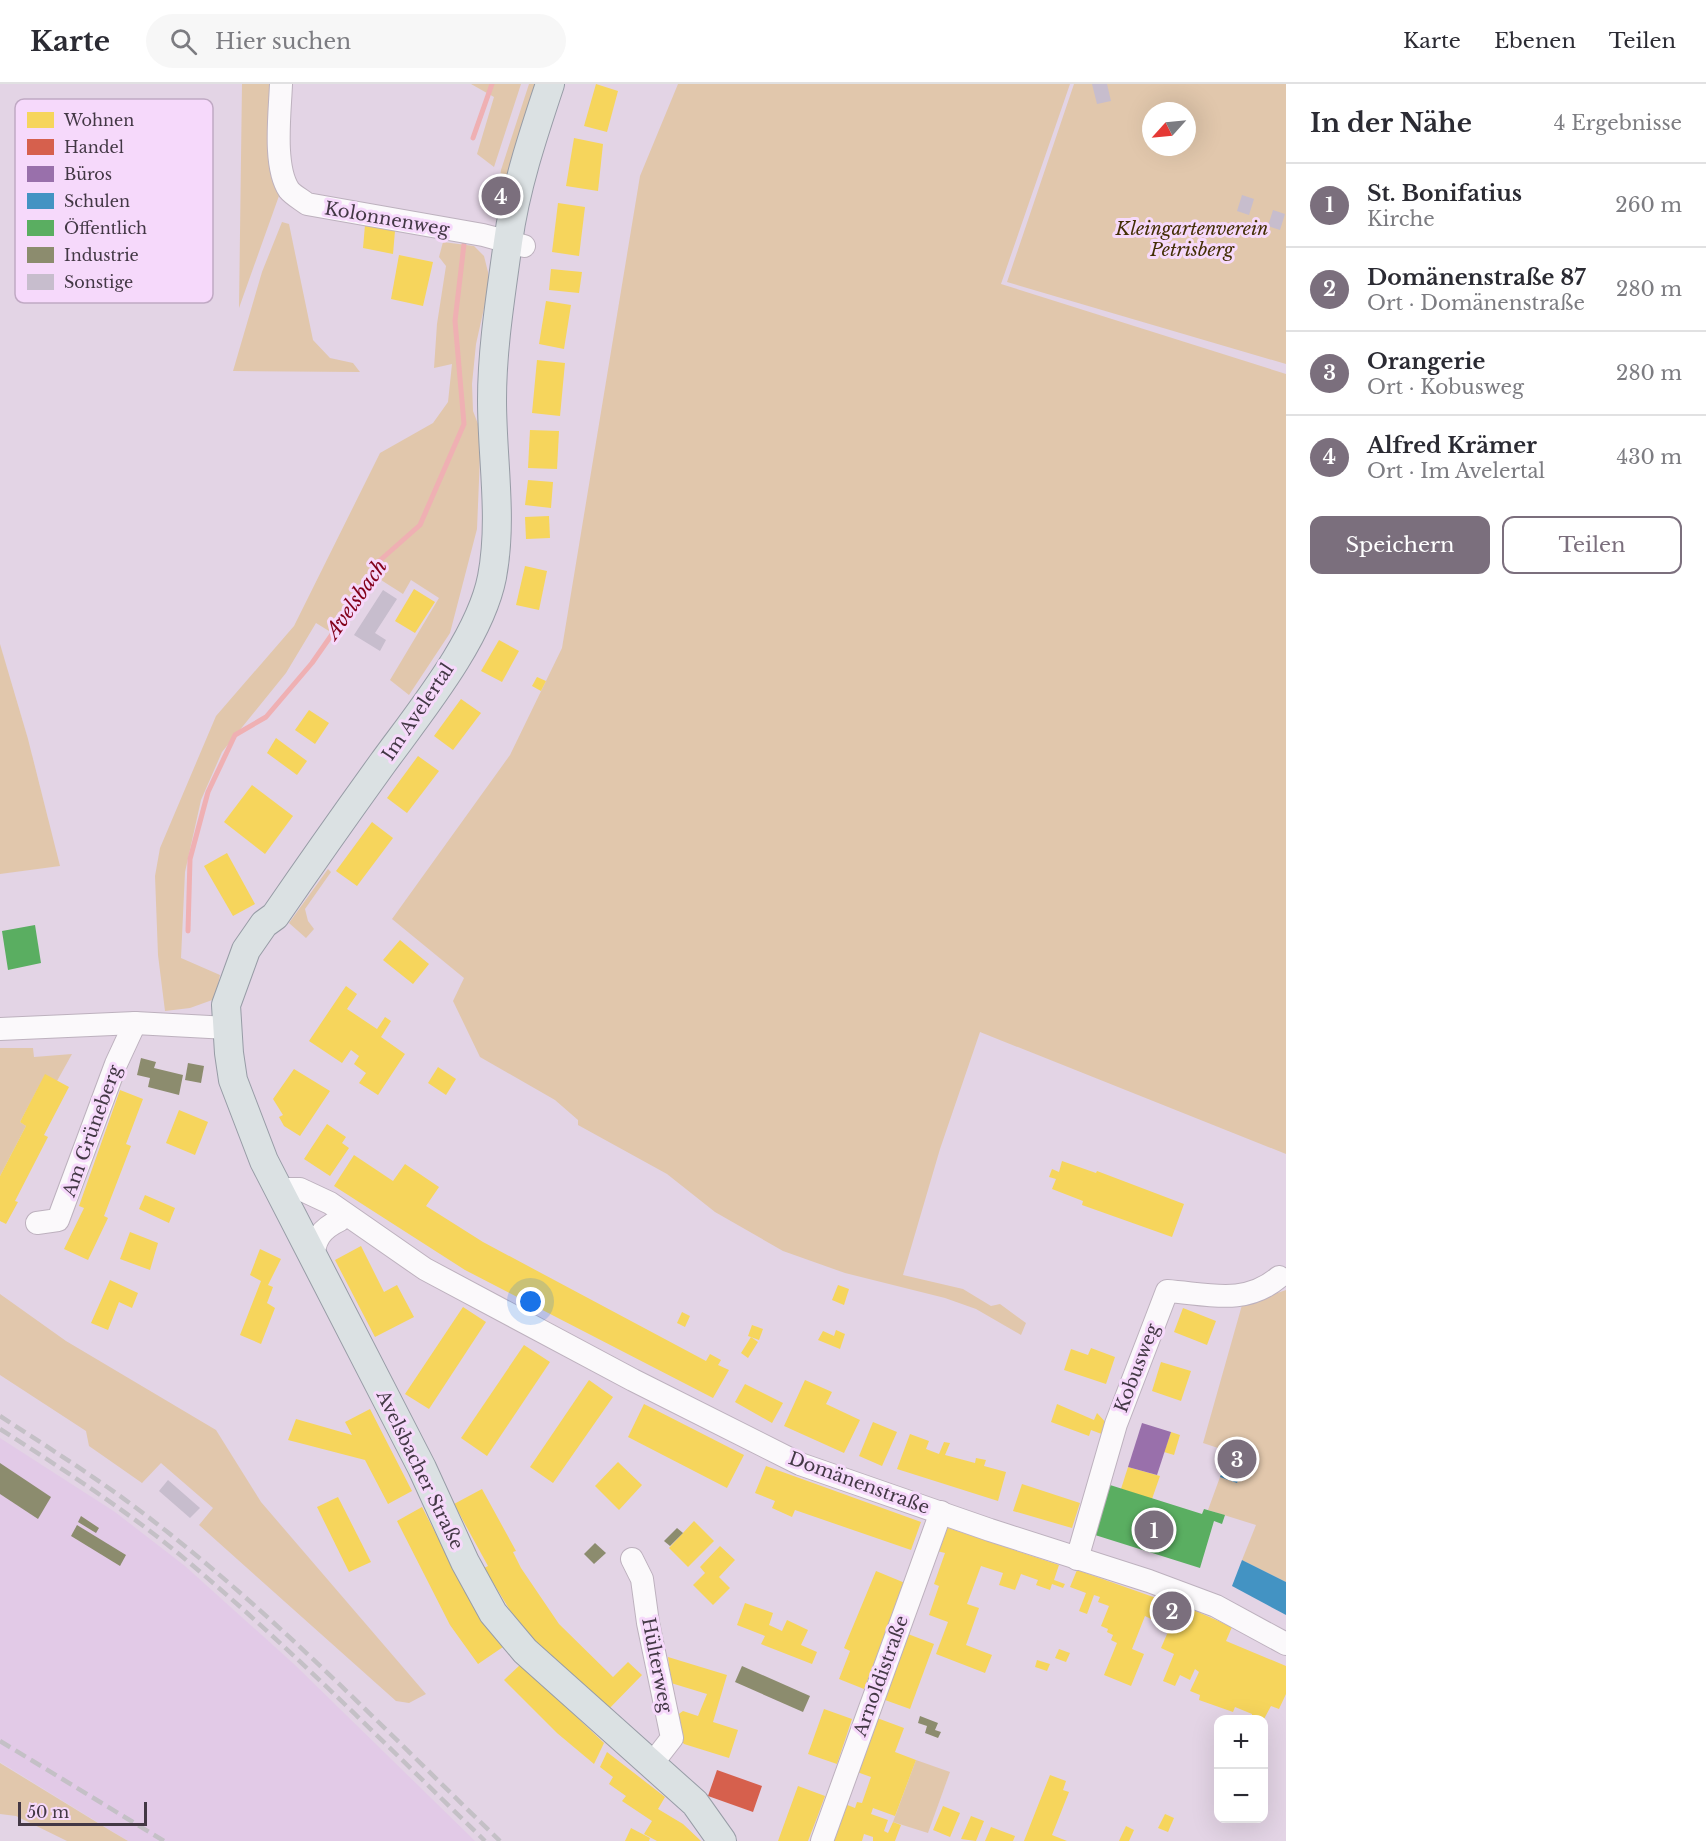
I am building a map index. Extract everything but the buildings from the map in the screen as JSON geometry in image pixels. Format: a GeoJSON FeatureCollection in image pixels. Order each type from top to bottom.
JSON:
{"type":"FeatureCollection","features":[{"type":"Feature","properties":{"kind":"main road"},"geometry":{"type":"LineString","coordinates":[[516,244],[510,222],[535,129],[550,84]]}},
{"type":"Feature","properties":{"kind":"main road","name":"Im Avelertal"},"geometry":{"type":"LineString","coordinates":[[228,1028],[241,1008],[275,916],[423,708],[469,636],[484,604],[492,577],[497,527],[498,482],[492,396],[500,308],[560,84]]}},
{"type":"Feature","properties":{"kind":"main road","name":"Im Avelertal"},"geometry":{"type":"LineString","coordinates":[[498,482],[505,446],[516,244]]}},
{"type":"Feature","properties":{"kind":"main road","name":"Avelsbacher Straße"},"geometry":{"type":"LineString","coordinates":[[228,1028],[229,1053],[237,1093],[251,1132],[313,1260],[422,1468],[465,1562],[494,1613],[525,1651],[695,1803],[722,1841]]}},
{"type":"Feature","properties":{"kind":"street","name":"Kolonnenweg"},"geometry":{"type":"LineString","coordinates":[[281,84],[280,139],[283,175],[290,190],[308,204],[483,235],[516,244]]}},
{"type":"Feature","properties":{"kind":"street"},"geometry":{"type":"LineString","coordinates":[[0,1029],[135,1023],[228,1028]]}},
{"type":"Feature","properties":{"kind":"street","name":"Am Grüneberg"},"geometry":{"type":"LineString","coordinates":[[37,1223],[58,1220],[73,1186],[116,1064],[135,1023]]}},
{"type":"Feature","properties":{"kind":"street","name":"Domänenstraße"},"geometry":{"type":"LineString","coordinates":[[279,1189],[300,1189],[330,1203],[344,1211],[349,1222],[425,1269],[732,1431],[800,1464],[1149,1581],[1216,1606],[1286,1644]]}},
{"type":"Feature","properties":{"kind":"street"},"geometry":{"type":"LineString","coordinates":[[313,1260],[318,1236],[349,1222]]}},
{"type":"Feature","properties":{"kind":"street","name":"Kobusweg"},"geometry":{"type":"LineString","coordinates":[[1077,1558],[1116,1424],[1167,1291],[1240,1296],[1264,1289],[1279,1277]]}},
{"type":"Feature","properties":{"kind":"street","name":"Arnoldistraße"},"geometry":{"type":"LineString","coordinates":[[822,1841],[941,1512]]}},
{"type":"Feature","properties":{"kind":"street","name":"Hülterweg"},"geometry":{"type":"LineString","coordinates":[[632,1559],[642,1579],[648,1623],[672,1738],[651,1765]]}},
{"type":"Feature","properties":{"kind":"shaded area"},"geometry":{"type":"Polygon","coordinates":[[[0,1438],[115,1512],[185,1566],[295,1665],[475,1841],[128,1841],[0,1762],[0,1438]]]}},
{"type":"Feature","properties":{"kind":"green space"},"geometry":{"type":"Polygon","coordinates":[[[242,84],[272,84],[269,158],[271,175],[280,193],[239,308],[242,84]]]}},
{"type":"Feature","properties":{"kind":"green space"},"geometry":{"type":"Polygon","coordinates":[[[471,84],[521,84],[494,167],[477,154],[494,97],[471,84]]]}},
{"type":"Feature","properties":{"kind":"green space"},"geometry":{"type":"Polygon","coordinates":[[[529,84],[539,84],[504,194],[498,192],[501,170],[529,84]]]}},
{"type":"Feature","properties":{"kind":"green space"},"geometry":{"type":"Polygon","coordinates":[[[678,84],[1070,84],[1001,284],[1286,374],[1286,1154],[980,1032],[940,1149],[903,1275],[963,1289],[991,1306],[1000,1304],[1026,1323],[1021,1335],[976,1309],[945,1298],[845,1273],[783,1251],[715,1212],[667,1174],[578,1125],[578,1120],[555,1100],[480,1057],[453,1001],[464,978],[392,919],[510,755],[562,648],[640,176],[678,84]]]}},
{"type":"Feature","properties":{"kind":"green space","name":"Kleingartenverein Petrisberg"},"geometry":{"type":"Polygon","coordinates":[[[1074,84],[1286,84],[1286,364],[1007,282],[1074,84]]]}},
{"type":"Feature","properties":{"kind":"green space"},"geometry":{"type":"Polygon","coordinates":[[[282,222],[289,224],[313,340],[330,358],[353,363],[360,372],[233,371],[262,272],[282,222]]]}},
{"type":"Feature","properties":{"kind":"green space"},"geometry":{"type":"Polygon","coordinates":[[[443,242],[474,246],[484,256],[489,286],[476,344],[472,384],[473,411],[481,432],[477,529],[450,633],[409,695],[390,680],[439,598],[411,580],[403,594],[381,580],[352,596],[329,631],[316,623],[286,673],[222,752],[201,800],[185,872],[181,958],[220,975],[215,999],[190,1008],[165,1011],[158,955],[155,876],[160,848],[216,716],[294,626],[380,453],[433,423],[448,402],[452,364],[434,368],[437,324],[446,266],[439,257],[443,242]]]}},
{"type":"Feature","properties":{"kind":"green space"},"geometry":{"type":"Polygon","coordinates":[[[0,644],[28,739],[60,866],[0,874],[0,644]]]}},
{"type":"Feature","properties":{"kind":"green space"},"geometry":{"type":"Polygon","coordinates":[[[328,869],[331,872],[305,909],[308,921],[314,929],[306,938],[289,923],[328,869]]]}},
{"type":"Feature","properties":{"kind":"green space"},"geometry":{"type":"Polygon","coordinates":[[[0,1048],[33,1048],[34,1057],[72,1054],[57,1081],[45,1075],[20,1122],[26,1126],[0,1176],[0,1048]]]}},
{"type":"Feature","properties":{"kind":"green space"},"geometry":{"type":"Polygon","coordinates":[[[1286,1290],[1286,1582],[1242,1560],[1256,1525],[1208,1510],[1220,1477],[1237,1483],[1250,1449],[1233,1443],[1232,1445],[1223,1442],[1221,1449],[1203,1443],[1242,1305],[1286,1290]]]}},
{"type":"Feature","properties":{"kind":"green space"},"geometry":{"type":"Polygon","coordinates":[[[0,1294],[66,1341],[216,1430],[261,1502],[426,1694],[409,1703],[396,1701],[199,1525],[213,1508],[161,1463],[142,1483],[89,1446],[86,1431],[0,1375],[0,1294]]]}},
{"type":"Feature","properties":{"kind":"green space"},"geometry":{"type":"Polygon","coordinates":[[[916,1760],[950,1772],[928,1833],[893,1822],[916,1760]]]}},
{"type":"Feature","properties":{"kind":"green space"},"geometry":{"type":"Polygon","coordinates":[[[0,1763],[128,1841],[67,1841],[16,1816],[0,1814],[0,1763]]]}},
{"type":"Feature","properties":{"kind":"waterway","name":"Avelsbach"},"geometry":{"type":"LineString","coordinates":[[473,138],[492,84]]}},
{"type":"Feature","properties":{"kind":"waterway","name":"Avelsbach"},"geometry":{"type":"LineString","coordinates":[[188,931],[190,859],[208,792],[235,735],[266,717],[312,663],[356,600],[377,563],[420,525],[464,424],[455,321],[464,244]]}},
{"type":"Feature","properties":{"kind":"railway"},"geometry":{"type":"LineString","coordinates":[[0,1416],[86,1472],[184,1545],[323,1668],[500,1841]]}},
{"type":"Feature","properties":{"kind":"railway"},"geometry":{"type":"LineString","coordinates":[[0,1429],[114,1505],[179,1554],[296,1658],[485,1841]]}},
{"type":"Feature","properties":{"kind":"railway"},"geometry":{"type":"LineString","coordinates":[[0,1741],[164,1841]]}},
{"type":"Feature","properties":{"kind":"place","name":"Alfred Krämer"},"geometry":{"type":"Point","coordinates":[501,196]}},
{"type":"Feature","properties":{"kind":"place","name":"Orangerie"},"geometry":{"type":"Point","coordinates":[1237,1459]}},
{"type":"Feature","properties":{"kind":"place","name":"St. Bonifatius"},"geometry":{"type":"Point","coordinates":[1154,1530]}},
{"type":"Feature","properties":{"kind":"place","name":"Domänenstraße 87"},"geometry":{"type":"Point","coordinates":[1172,1611]}}]}
